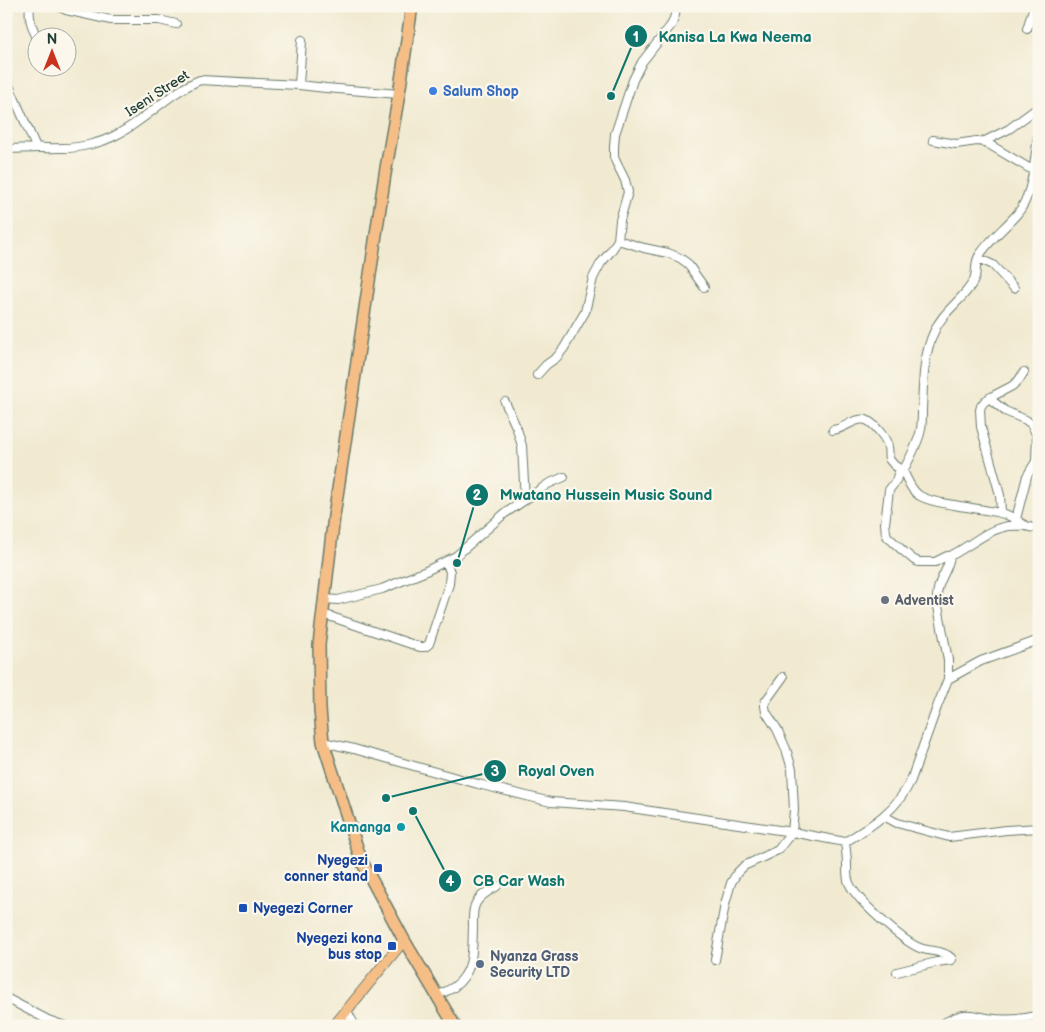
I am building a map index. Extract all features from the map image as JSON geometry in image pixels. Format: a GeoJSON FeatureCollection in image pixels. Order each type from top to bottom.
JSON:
{"type":"FeatureCollection","features":[{"type":"Feature","properties":{"kind":"highway"},"geometry":{"type":"LineString","coordinates":[[412,6],[334,516],[320,645],[320,710],[322,742],[361,860],[404,940],[455,1026]]}},
{"type":"Feature","properties":{"kind":"main road"},"geometry":{"type":"LineString","coordinates":[[334,1026],[404,940]]}},
{"type":"Feature","properties":{"kind":"street"},"geometry":{"type":"LineString","coordinates":[[30,6],[29,15],[33,28]]}},
{"type":"Feature","properties":{"kind":"street"},"geometry":{"type":"LineString","coordinates":[[58,6],[66,10],[111,20],[159,20],[176,24]]}},
{"type":"Feature","properties":{"kind":"street"},"geometry":{"type":"LineString","coordinates":[[537,375],[564,348],[585,312],[593,278],[601,263],[618,240],[620,220],[628,192],[626,180],[614,157],[616,134],[633,80],[642,62],[672,24],[676,6]]}},
{"type":"Feature","properties":{"kind":"street"},"geometry":{"type":"LineString","coordinates":[[1027,29],[1034,6]]}},
{"type":"Feature","properties":{"kind":"street"},"geometry":{"type":"LineString","coordinates":[[299,85],[302,40]]}},
{"type":"Feature","properties":{"kind":"street"},"geometry":{"type":"LineString","coordinates":[[6,79],[36,147],[41,148]]}},
{"type":"Feature","properties":{"kind":"street","name":"Iseni Street"},"geometry":{"type":"LineString","coordinates":[[6,149],[70,148],[108,139],[142,118],[187,85],[200,80],[299,85],[399,94]]}},
{"type":"Feature","properties":{"kind":"street"},"geometry":{"type":"LineString","coordinates":[[934,140],[956,144],[983,142],[1009,129],[1039,107]]}},
{"type":"Feature","properties":{"kind":"street"},"geometry":{"type":"LineString","coordinates":[[1039,130],[1034,171],[1030,186],[1019,211],[978,258],[974,281],[941,319],[933,334],[926,361],[921,431],[903,471],[898,474],[896,482],[889,490],[885,524],[887,536],[914,560],[919,562],[935,562],[950,556],[996,529],[1008,526],[1039,527]]}},
{"type":"Feature","properties":{"kind":"street"},"geometry":{"type":"LineString","coordinates":[[983,142],[994,146],[1034,171]]}},
{"type":"Feature","properties":{"kind":"street"},"geometry":{"type":"LineString","coordinates":[[618,240],[680,258],[687,263],[704,287]]}},
{"type":"Feature","properties":{"kind":"street"},"geometry":{"type":"LineString","coordinates":[[978,258],[993,264],[1014,288]]}},
{"type":"Feature","properties":{"kind":"street"},"geometry":{"type":"LineString","coordinates":[[1002,514],[1000,495],[980,420],[981,408],[983,403],[989,398],[1012,386],[1024,372]]}},
{"type":"Feature","properties":{"kind":"street"},"geometry":{"type":"LineString","coordinates":[[989,398],[1005,410],[1026,420],[1032,425],[1037,436],[1037,459],[1027,476],[1016,519]]}},
{"type":"Feature","properties":{"kind":"street"},"geometry":{"type":"LineString","coordinates":[[505,402],[522,446],[525,500]]}},
{"type":"Feature","properties":{"kind":"street"},"geometry":{"type":"LineString","coordinates":[[833,430],[840,429],[855,421],[866,420],[876,427],[889,449],[889,459],[894,466],[903,471],[916,494],[934,502],[1002,514],[1016,519],[1024,526]]}},
{"type":"Feature","properties":{"kind":"street"},"geometry":{"type":"LineString","coordinates":[[325,599],[338,600],[382,590],[456,556],[504,514],[548,484],[564,477]]}},
{"type":"Feature","properties":{"kind":"street"},"geometry":{"type":"LineString","coordinates":[[322,742],[551,802],[624,807],[792,832],[845,842],[869,828],[884,816],[906,791],[911,780],[936,707],[948,679],[948,660],[937,593],[950,556]]}},
{"type":"Feature","properties":{"kind":"street"},"geometry":{"type":"LineString","coordinates":[[323,614],[420,647],[425,647],[429,644],[450,584],[450,572],[446,561]]}},
{"type":"Feature","properties":{"kind":"street"},"geometry":{"type":"LineString","coordinates":[[948,679],[981,661],[1039,640]]}},
{"type":"Feature","properties":{"kind":"street"},"geometry":{"type":"LineString","coordinates":[[715,960],[725,904],[731,883],[737,873],[744,866],[778,850],[792,832],[794,810],[792,769],[786,749],[764,706],[783,677]]}},
{"type":"Feature","properties":{"kind":"street"},"geometry":{"type":"LineString","coordinates":[[884,816],[897,823],[949,836],[1039,828]]}},
{"type":"Feature","properties":{"kind":"street"},"geometry":{"type":"LineString","coordinates":[[845,842],[848,880],[859,896],[887,926],[913,945],[946,954],[952,959],[948,962],[937,962],[897,972]]}},
{"type":"Feature","properties":{"kind":"street"},"geometry":{"type":"LineString","coordinates":[[437,996],[454,987],[464,978],[470,968],[475,904],[496,886]]}},
{"type":"Feature","properties":{"kind":"street"},"geometry":{"type":"LineString","coordinates":[[6,998],[48,1020],[65,1026]]}},
{"type":"Feature","properties":{"kind":"street"},"geometry":{"type":"LineString","coordinates":[[347,1011],[355,1026]]}},
{"type":"Feature","properties":{"kind":"street"},"geometry":{"type":"LineString","coordinates":[[938,1026],[962,1015],[1011,1020],[1039,1015]]}},
{"type":"Feature","properties":{"kind":"street"},"geometry":{"type":"LineString","coordinates":[[310,1026],[334,1026]]}},
{"type":"Feature","properties":{"kind":"place","name":"Salum Shop"},"geometry":{"type":"Point","coordinates":[433,91]}},
{"type":"Feature","properties":{"kind":"place","name":"Kanisa La Kwa Neema"},"geometry":{"type":"Point","coordinates":[611,96]}},
{"type":"Feature","properties":{"kind":"place","name":"Mwatano Hussein Music Sound"},"geometry":{"type":"Point","coordinates":[457,563]}},
{"type":"Feature","properties":{"kind":"place","name":"Adventist"},"geometry":{"type":"Point","coordinates":[885,600]}},
{"type":"Feature","properties":{"kind":"place","name":"Royal Oven"},"geometry":{"type":"Point","coordinates":[386,798]}},
{"type":"Feature","properties":{"kind":"place","name":"CB Car Wash"},"geometry":{"type":"Point","coordinates":[413,811]}},
{"type":"Feature","properties":{"kind":"place","name":"Kamanga"},"geometry":{"type":"Point","coordinates":[401,827]}},
{"type":"Feature","properties":{"kind":"place","name":"Nyegezi conner stand"},"geometry":{"type":"Point","coordinates":[378,868]}},
{"type":"Feature","properties":{"kind":"place","name":"Nyegezi Corner"},"geometry":{"type":"Point","coordinates":[243,908]}},
{"type":"Feature","properties":{"kind":"place","name":"Nyegezi kona bus stop"},"geometry":{"type":"Point","coordinates":[392,946]}},
{"type":"Feature","properties":{"kind":"place","name":"Nyanza Grass Security LTD"},"geometry":{"type":"Point","coordinates":[480,964]}}]}
